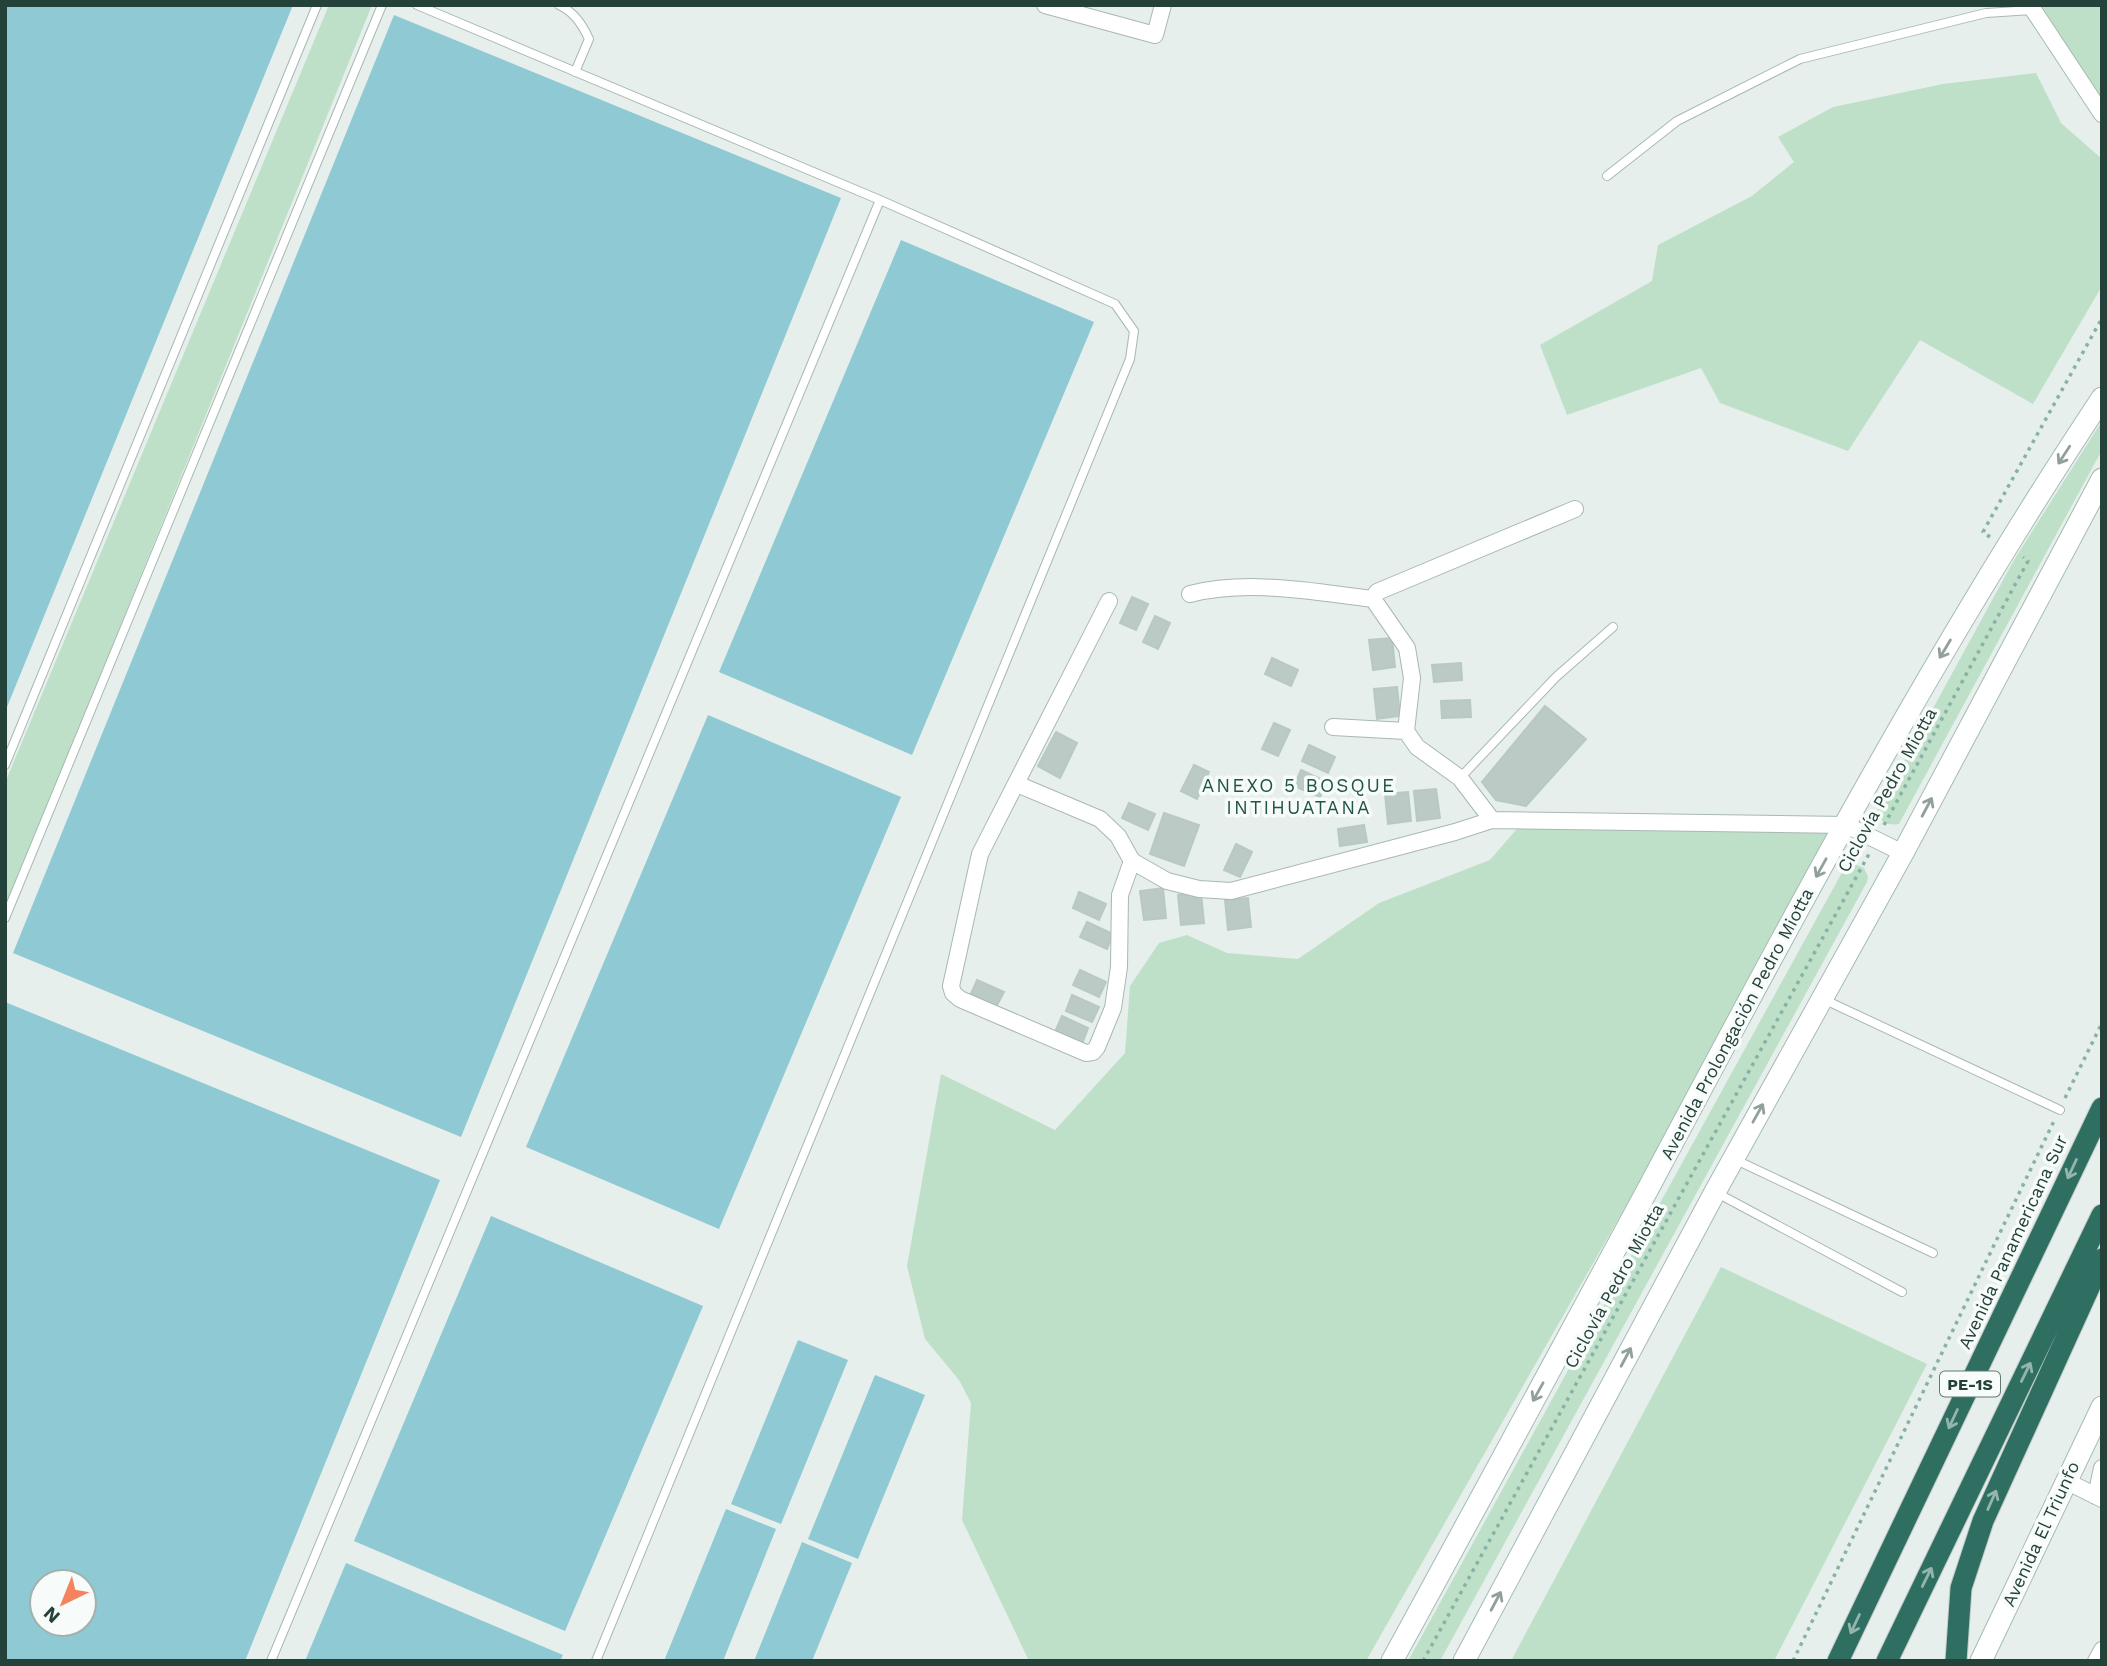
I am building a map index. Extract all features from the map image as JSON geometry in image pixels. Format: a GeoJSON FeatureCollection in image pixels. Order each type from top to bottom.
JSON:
{"type":"FeatureCollection","features":[{"type":"Feature","properties":{"kind":"highway","name":"Avenida Panamericana Sur"},"geometry":{"type":"LineString","coordinates":[[1838,1661],[2102,1108]]}},
{"type":"Feature","properties":{"kind":"highway","name":"PE-1S"},"geometry":{"type":"LineString","coordinates":[[1887,1661],[2102,1215]]}},
{"type":"Feature","properties":{"kind":"highway"},"geometry":{"type":"LineString","coordinates":[[1956,1661],[1961,1588],[1971,1552],[2102,1259]]}},
{"type":"Feature","properties":{"kind":"main road","name":"Avenida Prolongación Pedro Miotta"},"geometry":{"type":"LineString","coordinates":[[1392,1661],[1846,825],[2006,547],[2102,398]]}},
{"type":"Feature","properties":{"kind":"main road"},"geometry":{"type":"LineString","coordinates":[[1464,1661],[1715,1192],[1903,853],[2102,479]]}},
{"type":"Feature","properties":{"kind":"main road","name":"Avenida El Triunfo"},"geometry":{"type":"LineString","coordinates":[[1981,1661],[2102,1407]]}},
{"type":"Feature","properties":{"kind":"street"},"geometry":{"type":"LineString","coordinates":[[1045,5],[1155,35],[1163,5]]}},
{"type":"Feature","properties":{"kind":"street"},"geometry":{"type":"LineString","coordinates":[[2031,8],[2102,114]]}},
{"type":"Feature","properties":{"kind":"street"},"geometry":{"type":"LineString","coordinates":[[1373,599],[1377,592],[1575,509]]}},
{"type":"Feature","properties":{"kind":"street"},"geometry":{"type":"LineString","coordinates":[[1190,594],[1216,587],[1248,587],[1373,599],[1407,648],[1412,678],[1406,732],[1418,747],[1460,778],[1492,820]]}},
{"type":"Feature","properties":{"kind":"street"},"geometry":{"type":"LineString","coordinates":[[1109,601],[980,854],[951,986],[953,993],[960,999],[1086,1053],[1093,1052],[1113,1008],[1119,967],[1120,895],[1132,861]]}},
{"type":"Feature","properties":{"kind":"street"},"geometry":{"type":"LineString","coordinates":[[1333,727],[1406,732]]}},
{"type":"Feature","properties":{"kind":"street"},"geometry":{"type":"LineString","coordinates":[[1017,784],[1100,819],[1118,836],[1132,861],[1167,881],[1199,889],[1231,891],[1492,820],[1846,825],[1903,853]]}},
{"type":"Feature","properties":{"kind":"street"},"geometry":{"type":"LineString","coordinates":[[2099,1497],[2096,1486],[2102,1468]]}},
{"type":"Feature","properties":{"kind":"street"},"geometry":{"type":"LineString","coordinates":[[2066,1481],[2099,1497]]}},
{"type":"Feature","properties":{"kind":"street"},"geometry":{"type":"LineString","coordinates":[[2096,1661],[2102,1650]]}},
{"type":"Feature","properties":{"kind":"lane"},"geometry":{"type":"LineString","coordinates":[[5,765],[317,5]]}},
{"type":"Feature","properties":{"kind":"lane"},"geometry":{"type":"LineString","coordinates":[[5,918],[382,5]]}},
{"type":"Feature","properties":{"kind":"lane"},"geometry":{"type":"LineString","coordinates":[[416,5],[880,200],[1115,304],[1134,331],[1130,359],[596,1661]]}},
{"type":"Feature","properties":{"kind":"lane"},"geometry":{"type":"LineString","coordinates":[[559,5],[582,24],[589,39],[575,72]]}},
{"type":"Feature","properties":{"kind":"lane"},"geometry":{"type":"LineString","coordinates":[[1607,176],[1677,121],[1800,59],[1986,13],[2031,8]]}},
{"type":"Feature","properties":{"kind":"lane"},"geometry":{"type":"LineString","coordinates":[[271,1661],[880,200]]}},
{"type":"Feature","properties":{"kind":"lane"},"geometry":{"type":"LineString","coordinates":[[1460,778],[1556,677],[1613,626]]}},
{"type":"Feature","properties":{"kind":"lane"},"geometry":{"type":"LineString","coordinates":[[1821,998],[2060,1110]]}},
{"type":"Feature","properties":{"kind":"lane"},"geometry":{"type":"LineString","coordinates":[[1733,1159],[1933,1253]]}},
{"type":"Feature","properties":{"kind":"lane"},"geometry":{"type":"LineString","coordinates":[[1715,1192],[1902,1292]]}},
{"type":"Feature","properties":{"kind":"path","name":"Ciclovía Pedro Miotta"},"geometry":{"type":"LineString","coordinates":[[1423,1661],[2028,561],[1983,532],[2102,318]]}},
{"type":"Feature","properties":{"kind":"path"},"geometry":{"type":"LineString","coordinates":[[1793,1661],[2102,1023]]}},
{"type":"Feature","properties":{"kind":"green space"},"geometry":{"type":"Polygon","coordinates":[[[329,5],[372,5],[5,911],[5,783],[329,5]]]}},
{"type":"Feature","properties":{"kind":"green space"},"geometry":{"type":"Polygon","coordinates":[[[2041,5],[2102,5],[2102,100],[2044,10],[2041,5]]]}},
{"type":"Feature","properties":{"kind":"green space"},"geometry":{"type":"Polygon","coordinates":[[[2036,73],[2061,123],[2102,159],[2102,286],[2033,404],[1920,340],[1848,451],[1720,403],[1701,368],[1567,415],[1540,345],[1652,281],[1658,245],[1752,196],[1794,162],[1778,137],[1833,107],[1943,84],[2036,73]]]}},
{"type":"Feature","properties":{"kind":"green space"},"geometry":{"type":"Polygon","coordinates":[[[2102,421],[2102,450],[1899,824],[1885,822],[1877,811],[2014,560],[2102,421]]]}},
{"type":"Feature","properties":{"kind":"green space"},"geometry":{"type":"Polygon","coordinates":[[[1521,824],[1820,828],[1828,833],[1829,850],[1366,1661],[1029,1661],[962,1520],[971,1403],[959,1380],[925,1339],[907,1266],[941,1074],[1055,1130],[1125,1053],[1130,986],[1159,943],[1187,935],[1227,953],[1298,959],[1379,903],[1490,860],[1521,824]]]}},
{"type":"Feature","properties":{"kind":"green space"},"geometry":{"type":"Polygon","coordinates":[[[1855,864],[1864,868],[1867,882],[1440,1661],[1408,1661],[1845,867],[1855,864]]]}},
{"type":"Feature","properties":{"kind":"green space"},"geometry":{"type":"Polygon","coordinates":[[[1721,1267],[1927,1364],[1774,1661],[1511,1661],[1721,1267]]]}},
{"type":"Feature","properties":{"kind":"water"},"geometry":{"type":"Polygon","coordinates":[[[5,5],[293,5],[5,712],[5,5]]]}},
{"type":"Feature","properties":{"kind":"water"},"geometry":{"type":"Polygon","coordinates":[[[394,15],[841,198],[461,1137],[13,953],[394,15]]]}},
{"type":"Feature","properties":{"kind":"water"},"geometry":{"type":"Polygon","coordinates":[[[901,240],[1094,322],[912,755],[719,672],[901,240]]]}},
{"type":"Feature","properties":{"kind":"water"},"geometry":{"type":"Polygon","coordinates":[[[708,715],[901,797],[719,1229],[526,1147],[708,715]]]}},
{"type":"Feature","properties":{"kind":"water"},"geometry":{"type":"Polygon","coordinates":[[[5,1002],[440,1180],[245,1661],[5,1661],[5,1002]]]}},
{"type":"Feature","properties":{"kind":"water"},"geometry":{"type":"Polygon","coordinates":[[[491,1216],[703,1306],[565,1631],[354,1541],[491,1216]]]}},
{"type":"Feature","properties":{"kind":"water"},"geometry":{"type":"Polygon","coordinates":[[[798,1340],[848,1360],[781,1524],[731,1504],[798,1340]]]}},
{"type":"Feature","properties":{"kind":"water"},"geometry":{"type":"Polygon","coordinates":[[[875,1375],[925,1395],[858,1559],[808,1539],[875,1375]]]}},
{"type":"Feature","properties":{"kind":"water"},"geometry":{"type":"Polygon","coordinates":[[[726,1509],[776,1529],[723,1661],[664,1661],[726,1509]]]}},
{"type":"Feature","properties":{"kind":"water"},"geometry":{"type":"Polygon","coordinates":[[[802,1542],[852,1563],[812,1661],[754,1661],[802,1542]]]}},
{"type":"Feature","properties":{"kind":"water"},"geometry":{"type":"Polygon","coordinates":[[[346,1563],[563,1655],[560,1661],[305,1661],[346,1563]]]}},
{"type":"Feature","properties":{"kind":"building"},"geometry":{"type":"Polygon","coordinates":[[[1132,597],[1148,604],[1136,630],[1120,623],[1132,597]]]}},
{"type":"Feature","properties":{"kind":"building"},"geometry":{"type":"Polygon","coordinates":[[[1155,616],[1170,623],[1158,649],[1143,642],[1155,616]]]}},
{"type":"Feature","properties":{"kind":"building"},"geometry":{"type":"Polygon","coordinates":[[[1392,638],[1395,667],[1373,670],[1369,640],[1392,638]]]}},
{"type":"Feature","properties":{"kind":"building"},"geometry":{"type":"Polygon","coordinates":[[[1272,658],[1298,670],[1291,686],[1265,674],[1272,658]]]}},
{"type":"Feature","properties":{"kind":"building"},"geometry":{"type":"Polygon","coordinates":[[[1461,663],[1462,680],[1434,682],[1432,665],[1461,663]]]}},
{"type":"Feature","properties":{"kind":"building"},"geometry":{"type":"Polygon","coordinates":[[[1397,687],[1400,716],[1377,719],[1374,689],[1397,687]]]}},
{"type":"Feature","properties":{"kind":"building"},"geometry":{"type":"Polygon","coordinates":[[[1470,700],[1471,717],[1442,718],[1441,701],[1470,700]]]}},
{"type":"Feature","properties":{"kind":"building"},"geometry":{"type":"Polygon","coordinates":[[[1545,706],[1586,739],[1526,806],[1496,800],[1482,782],[1545,706]]]}},
{"type":"Feature","properties":{"kind":"building"},"geometry":{"type":"Polygon","coordinates":[[[1274,723],[1290,730],[1278,756],[1262,749],[1274,723]]]}},
{"type":"Feature","properties":{"kind":"building"},"geometry":{"type":"Polygon","coordinates":[[[1056,732],[1077,743],[1060,778],[1038,766],[1056,732]]]}},
{"type":"Feature","properties":{"kind":"building"},"geometry":{"type":"Polygon","coordinates":[[[1309,745],[1335,757],[1328,773],[1302,761],[1309,745]]]}},
{"type":"Feature","properties":{"kind":"building"},"geometry":{"type":"Polygon","coordinates":[[[1194,765],[1209,772],[1197,799],[1181,791],[1194,765]]]}},
{"type":"Feature","properties":{"kind":"building"},"geometry":{"type":"Polygon","coordinates":[[[1301,770],[1327,782],[1320,797],[1294,786],[1301,770]]]}},
{"type":"Feature","properties":{"kind":"building"},"geometry":{"type":"Polygon","coordinates":[[[1436,789],[1440,818],[1417,821],[1414,791],[1436,789]]]}},
{"type":"Feature","properties":{"kind":"building"},"geometry":{"type":"Polygon","coordinates":[[[1408,792],[1411,821],[1388,824],[1385,794],[1408,792]]]}},
{"type":"Feature","properties":{"kind":"building"},"geometry":{"type":"Polygon","coordinates":[[[1129,803],[1155,814],[1148,830],[1122,818],[1129,803]]]}},
{"type":"Feature","properties":{"kind":"building"},"geometry":{"type":"Polygon","coordinates":[[[1164,813],[1199,825],[1184,866],[1150,854],[1164,813]]]}},
{"type":"Feature","properties":{"kind":"building"},"geometry":{"type":"Polygon","coordinates":[[[1364,825],[1367,842],[1340,846],[1338,829],[1364,825]]]}},
{"type":"Feature","properties":{"kind":"building"},"geometry":{"type":"Polygon","coordinates":[[[1236,844],[1252,852],[1240,877],[1224,870],[1236,844]]]}},
{"type":"Feature","properties":{"kind":"building"},"geometry":{"type":"Polygon","coordinates":[[[1163,888],[1166,918],[1144,920],[1140,891],[1163,888]]]}},
{"type":"Feature","properties":{"kind":"building"},"geometry":{"type":"Polygon","coordinates":[[[1079,892],[1106,904],[1099,920],[1073,908],[1079,892]]]}},
{"type":"Feature","properties":{"kind":"building"},"geometry":{"type":"Polygon","coordinates":[[[1201,893],[1204,923],[1181,925],[1178,895],[1201,893]]]}},
{"type":"Feature","properties":{"kind":"building"},"geometry":{"type":"Polygon","coordinates":[[[1248,898],[1251,927],[1228,930],[1225,900],[1248,898]]]}},
{"type":"Feature","properties":{"kind":"building"},"geometry":{"type":"Polygon","coordinates":[[[1087,922],[1113,934],[1107,949],[1080,937],[1087,922]]]}},
{"type":"Feature","properties":{"kind":"building"},"geometry":{"type":"Polygon","coordinates":[[[1080,970],[1106,982],[1099,997],[1073,985],[1080,970]]]}},
{"type":"Feature","properties":{"kind":"building"},"geometry":{"type":"Polygon","coordinates":[[[977,980],[1004,992],[996,1007],[970,996],[977,980]]]}},
{"type":"Feature","properties":{"kind":"building"},"geometry":{"type":"Polygon","coordinates":[[[1072,995],[1099,1007],[1092,1022],[1066,1011],[1072,995]]]}},
{"type":"Feature","properties":{"kind":"building"},"geometry":{"type":"Polygon","coordinates":[[[1062,1016],[1088,1028],[1082,1044],[1055,1032],[1062,1016]]]}},
{"type":"Feature","properties":{"kind":"district","name":"ANEXO 5 BOSQUE INTIHUATANA"},"geometry":{"type":"Point","coordinates":[1299,796]}}]}
